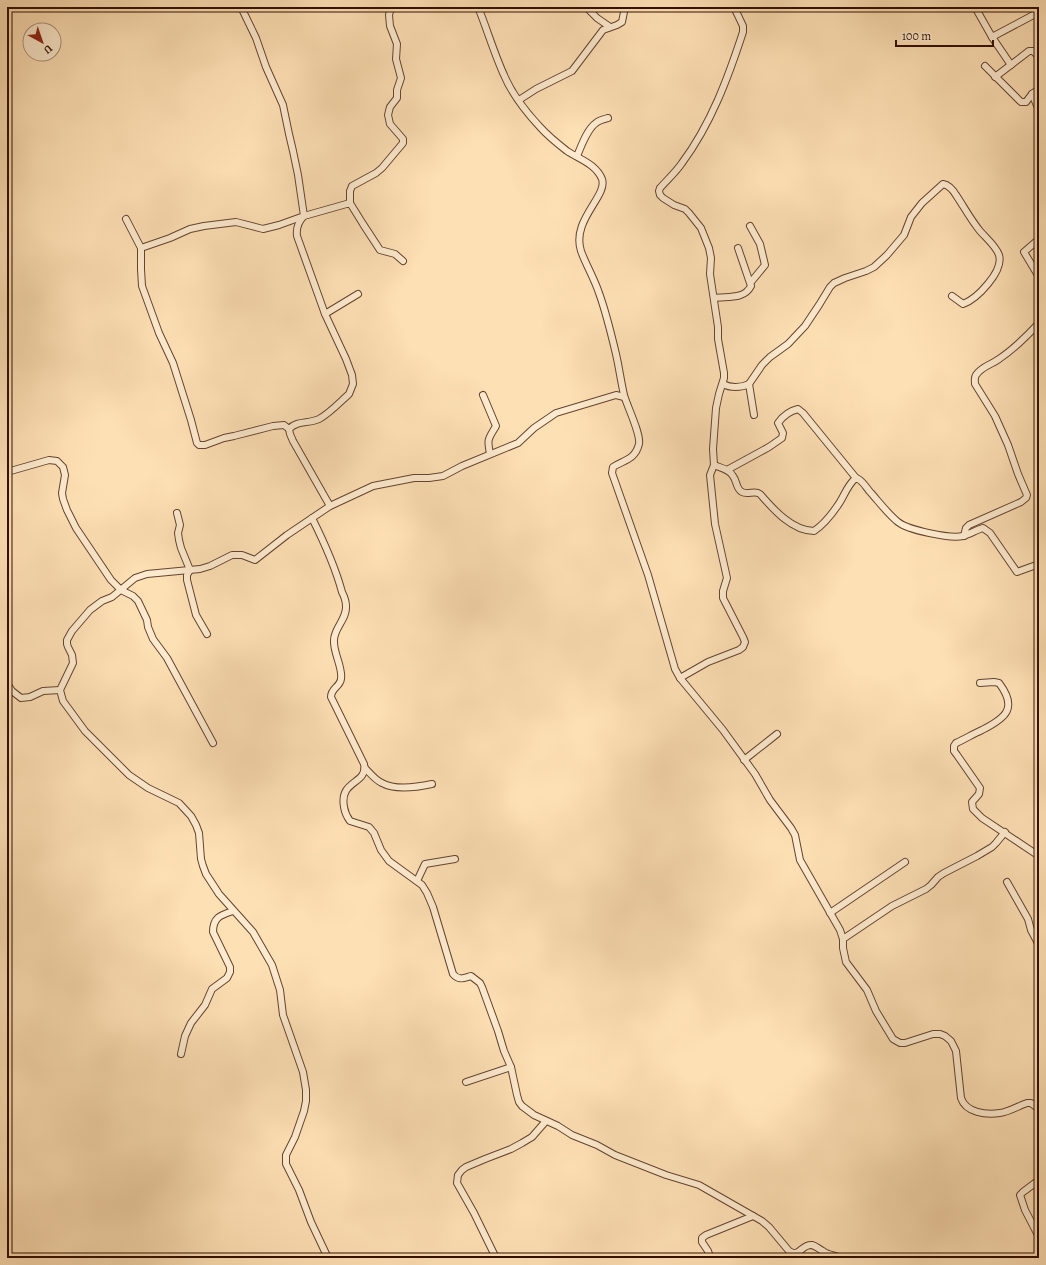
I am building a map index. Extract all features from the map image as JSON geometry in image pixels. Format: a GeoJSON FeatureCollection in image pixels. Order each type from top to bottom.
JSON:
{"type":"FeatureCollection","features":[{"type":"Feature","properties":{"kind":"street"},"geometry":{"type":"LineString","coordinates":[[241,7],[256,38],[266,67],[283,105],[288,134],[294,151],[304,216]]}},
{"type":"Feature","properties":{"kind":"street"},"geometry":{"type":"LineString","coordinates":[[391,7],[389,15],[390,26],[396,44],[396,59],[401,78],[397,90],[397,98],[390,107],[388,115],[390,124],[403,139],[403,144],[376,173],[352,186],[350,191],[350,203],[380,250],[395,254],[403,261]]}},
{"type":"Feature","properties":{"kind":"street"},"geometry":{"type":"LineString","coordinates":[[478,7],[504,75],[519,100],[540,127],[560,146],[593,167],[602,179],[603,185],[600,192],[583,221],[579,242],[581,251],[599,292],[616,354],[624,397],[639,442],[637,450],[631,458],[613,468],[612,473],[648,576],[675,669],[680,678],[723,730],[755,774],[770,800],[791,828],[795,835],[800,860],[840,930],[843,939],[846,962],[867,990],[876,1011],[893,1039],[900,1043],[905,1043],[933,1034],[940,1034],[951,1041],[956,1051],[960,1098],[962,1104],[970,1110],[1000,1113],[1027,1103],[1031,1103],[1039,1109]]}},
{"type":"Feature","properties":{"kind":"street"},"geometry":{"type":"LineString","coordinates":[[586,7],[597,18],[610,27]]}},
{"type":"Feature","properties":{"kind":"street"},"geometry":{"type":"LineString","coordinates":[[519,100],[554,79],[572,71],[603,30],[622,22],[625,7]]}},
{"type":"Feature","properties":{"kind":"street"},"geometry":{"type":"LineString","coordinates":[[680,678],[708,662],[739,650],[743,647],[745,642],[723,598],[723,591],[727,578],[715,524],[710,475],[714,465],[713,449],[716,408],[723,384],[724,373],[718,344],[718,327],[710,274],[711,258],[709,248],[703,234],[689,213],[685,209],[674,205],[663,198],[659,191],[683,162],[699,138],[719,96],[743,32],[743,26],[734,7]]}},
{"type":"Feature","properties":{"kind":"street"},"geometry":{"type":"LineString","coordinates":[[975,7],[992,37],[1011,65]]}},
{"type":"Feature","properties":{"kind":"street"},"geometry":{"type":"LineString","coordinates":[[992,37],[1039,12]]}},
{"type":"Feature","properties":{"kind":"street"},"geometry":{"type":"LineString","coordinates":[[995,77],[1029,51],[1033,51],[1039,57]]}},
{"type":"Feature","properties":{"kind":"street"},"geometry":{"type":"LineString","coordinates":[[985,66],[1021,102],[1026,102],[1032,94],[1039,89]]}},
{"type":"Feature","properties":{"kind":"street"},"geometry":{"type":"LineString","coordinates":[[1032,94],[1039,110]]}},
{"type":"Feature","properties":{"kind":"street"},"geometry":{"type":"LineString","coordinates":[[577,156],[585,138],[594,124],[608,118]]}},
{"type":"Feature","properties":{"kind":"street"},"geometry":{"type":"LineString","coordinates":[[723,384],[735,387],[746,386],[749,384],[762,365],[788,344],[805,326],[834,283],[866,272],[887,255],[904,235],[911,217],[922,203],[942,184],[950,187],[955,193],[971,220],[997,251],[999,260],[996,271],[990,282],[970,301],[963,304],[952,296]]}},
{"type":"Feature","properties":{"kind":"street"},"geometry":{"type":"LineString","coordinates":[[141,248],[190,229],[236,222],[263,229],[278,226],[304,216],[350,203]]}},
{"type":"Feature","properties":{"kind":"street"},"geometry":{"type":"LineString","coordinates":[[289,428],[292,425],[318,420],[349,394],[352,389],[353,380],[350,369],[325,314],[297,236],[297,225],[304,216]]}},
{"type":"Feature","properties":{"kind":"street"},"geometry":{"type":"LineString","coordinates":[[126,219],[141,248],[142,286],[159,333],[173,363],[197,443],[199,445],[205,445],[224,438],[273,426],[284,425],[289,428]]}},
{"type":"Feature","properties":{"kind":"street"},"geometry":{"type":"LineString","coordinates":[[714,298],[734,297],[744,294],[751,286],[751,282],[764,267],[765,265],[760,244],[750,226]]}},
{"type":"Feature","properties":{"kind":"street"},"geometry":{"type":"LineString","coordinates":[[1039,239],[1024,252],[1039,277]]}},
{"type":"Feature","properties":{"kind":"street"},"geometry":{"type":"LineString","coordinates":[[738,248],[751,282]]}},
{"type":"Feature","properties":{"kind":"street"},"geometry":{"type":"LineString","coordinates":[[325,314],[358,294]]}},
{"type":"Feature","properties":{"kind":"street"},"geometry":{"type":"LineString","coordinates":[[964,536],[966,528],[969,525],[1021,502],[1026,498],[1027,495],[1005,438],[995,416],[975,384],[975,376],[988,364],[998,360],[1011,350],[1039,323]]}},
{"type":"Feature","properties":{"kind":"street"},"geometry":{"type":"LineString","coordinates":[[749,384],[754,415]]}},
{"type":"Feature","properties":{"kind":"street"},"geometry":{"type":"LineString","coordinates":[[483,395],[496,426],[489,438],[488,445],[490,454]]}},
{"type":"Feature","properties":{"kind":"street"},"geometry":{"type":"LineString","coordinates":[[328,1258],[311,1222],[299,1190],[289,1173],[285,1160],[295,1137],[306,1101],[303,1072],[286,1025],[280,990],[272,965],[253,932],[219,894],[203,866],[199,833],[191,816],[179,803],[148,788],[129,775],[85,731],[63,701],[60,690],[73,663],[67,640],[77,624],[90,610],[102,601],[112,597],[140,575],[200,569],[237,554],[255,560],[286,535],[330,506],[374,486],[414,478],[443,476],[490,454],[518,443],[534,428],[556,413],[616,396],[624,397]]}},
{"type":"Feature","properties":{"kind":"street"},"geometry":{"type":"LineString","coordinates":[[727,470],[782,438],[783,435],[779,425],[780,421],[788,413],[798,409],[803,412],[856,478],[862,482],[898,522],[905,526],[927,533],[957,537],[964,536],[983,528],[990,533],[1017,572],[1039,564]]}},
{"type":"Feature","properties":{"kind":"street"},"geometry":{"type":"LineString","coordinates":[[289,428],[293,441],[330,506]]}},
{"type":"Feature","properties":{"kind":"street"},"geometry":{"type":"LineString","coordinates":[[7,472],[49,460],[54,460],[63,467],[65,475],[62,493],[67,510],[88,547],[111,580],[121,590],[133,596],[138,601],[147,620],[153,639],[166,658],[213,742]]}},
{"type":"Feature","properties":{"kind":"street"},"geometry":{"type":"LineString","coordinates":[[714,465],[727,470],[733,475],[741,492],[757,492],[787,520],[802,529],[809,531],[814,531],[823,523],[838,505],[856,478]]}},
{"type":"Feature","properties":{"kind":"street"},"geometry":{"type":"LineString","coordinates":[[177,513],[180,525],[178,533],[179,540],[190,570],[187,578],[196,615],[207,634]]}},
{"type":"Feature","properties":{"kind":"street"},"geometry":{"type":"LineString","coordinates":[[312,518],[333,565],[346,606],[346,614],[333,639],[341,679],[340,684],[331,692],[331,696],[365,768],[376,780],[383,784],[409,788],[432,784]]}},
{"type":"Feature","properties":{"kind":"street"},"geometry":{"type":"LineString","coordinates":[[7,683],[12,691],[21,698],[25,698],[43,690],[60,690]]}},
{"type":"Feature","properties":{"kind":"street"},"geometry":{"type":"LineString","coordinates":[[980,683],[999,683],[1006,694],[1008,704],[1006,712],[998,722],[956,743],[954,748],[981,791],[972,802],[972,809],[982,818],[1039,856]]}},
{"type":"Feature","properties":{"kind":"street"},"geometry":{"type":"LineString","coordinates":[[744,760],[777,734]]}},
{"type":"Feature","properties":{"kind":"street"},"geometry":{"type":"LineString","coordinates":[[365,768],[362,776],[344,792],[343,804],[347,817],[350,821],[369,827],[374,833],[381,850],[389,861],[422,885],[427,893],[433,907],[453,974],[457,978],[461,979],[471,976],[480,983],[511,1067],[519,1102],[522,1106],[534,1115],[615,1155],[666,1175],[699,1185],[762,1221],[792,1253],[798,1252],[808,1245],[812,1245],[823,1252],[840,1258]]}},
{"type":"Feature","properties":{"kind":"street"},"geometry":{"type":"LineString","coordinates":[[843,939],[892,906],[926,889],[944,873],[977,856],[996,843],[1005,832]]}},
{"type":"Feature","properties":{"kind":"street"},"geometry":{"type":"LineString","coordinates":[[417,881],[425,864],[455,859]]}},
{"type":"Feature","properties":{"kind":"street"},"geometry":{"type":"LineString","coordinates":[[830,913],[905,862]]}},
{"type":"Feature","properties":{"kind":"street"},"geometry":{"type":"LineString","coordinates":[[1007,882],[1028,920],[1031,930],[1039,945]]}},
{"type":"Feature","properties":{"kind":"street"},"geometry":{"type":"LineString","coordinates":[[181,1054],[185,1036],[191,1023],[205,1004],[212,989],[228,978],[230,967],[213,932],[213,926],[220,916],[233,911]]}},
{"type":"Feature","properties":{"kind":"street"},"geometry":{"type":"LineString","coordinates":[[466,1082],[511,1067]]}},
{"type":"Feature","properties":{"kind":"street"},"geometry":{"type":"LineString","coordinates":[[496,1258],[474,1213],[457,1183],[458,1175],[466,1167],[511,1149],[532,1137],[546,1121]]}},
{"type":"Feature","properties":{"kind":"street"},"geometry":{"type":"LineString","coordinates":[[1039,1180],[1020,1195],[1025,1210],[1039,1237]]}},
{"type":"Feature","properties":{"kind":"street"},"geometry":{"type":"LineString","coordinates":[[707,1258],[709,1254],[702,1242],[702,1238],[706,1234],[753,1216]]}}]}
